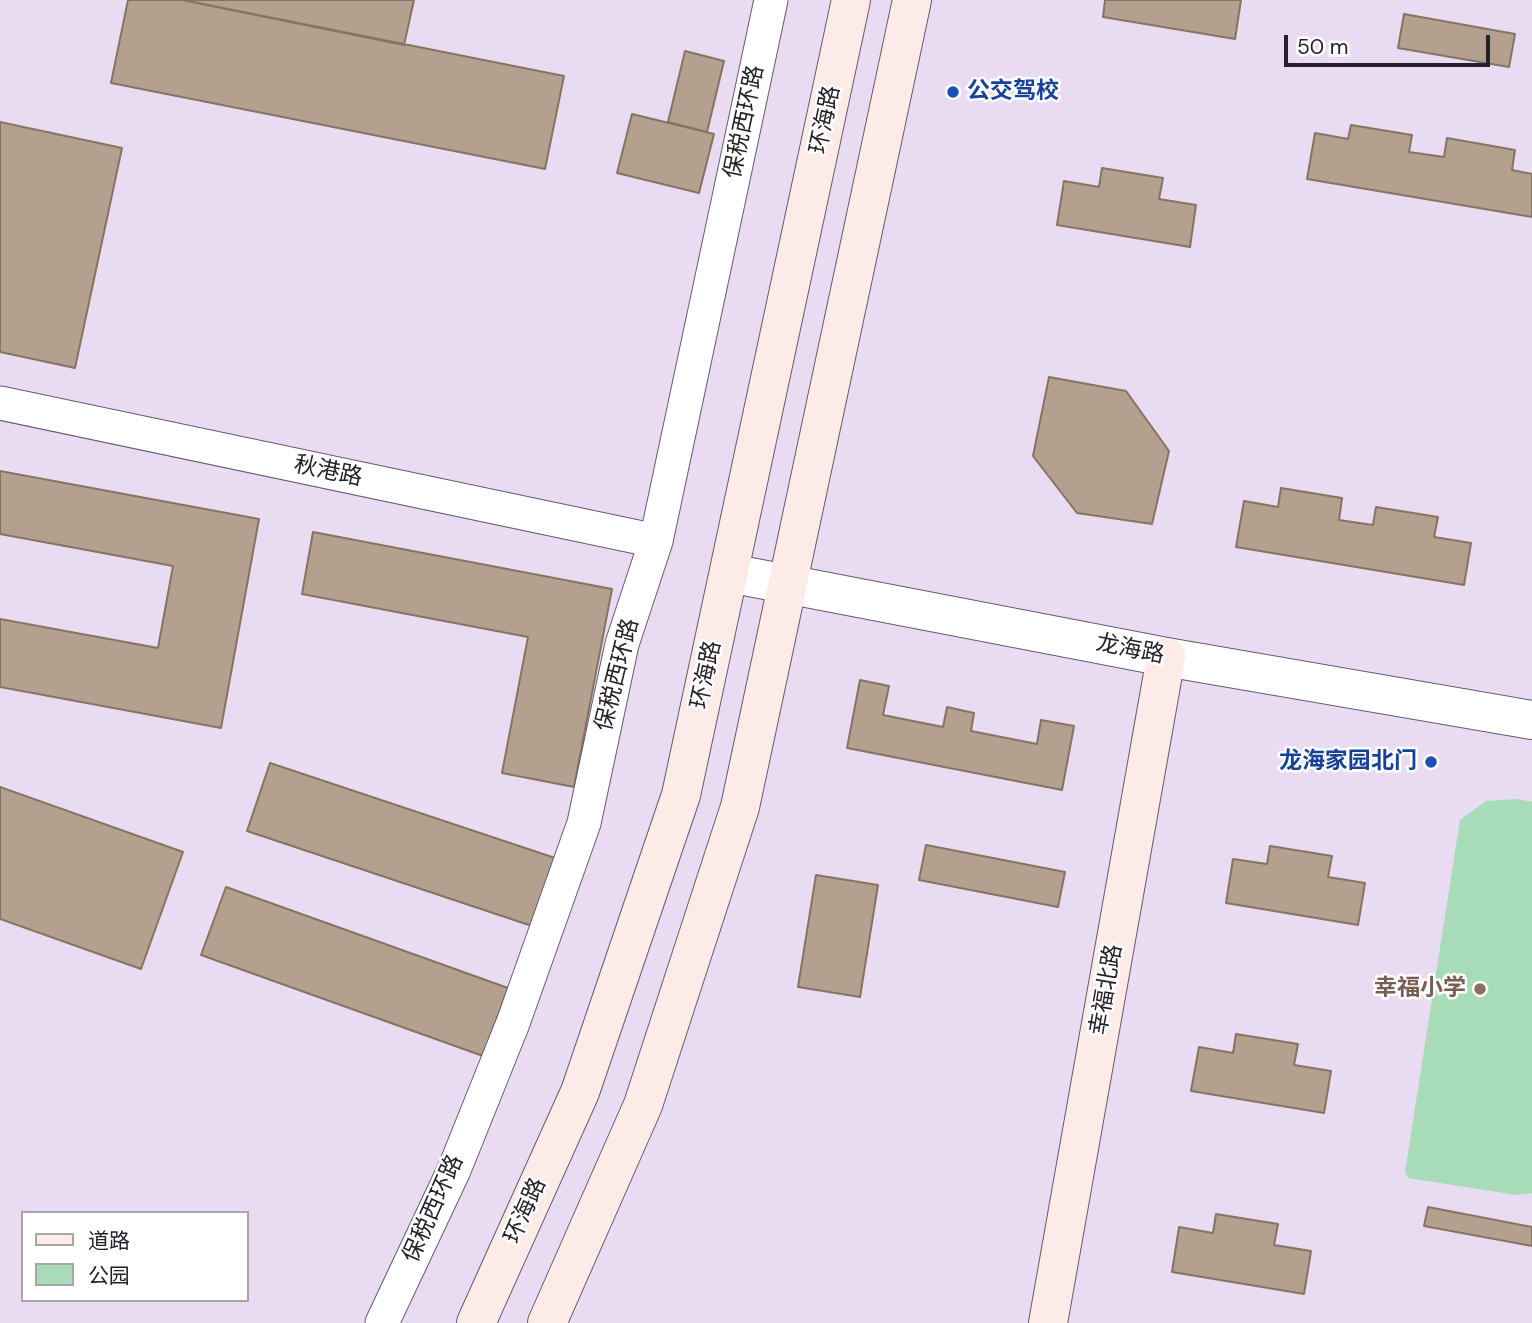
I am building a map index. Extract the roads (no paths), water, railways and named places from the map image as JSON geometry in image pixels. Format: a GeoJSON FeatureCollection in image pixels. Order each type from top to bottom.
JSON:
{"type":"FeatureCollection","features":[{"type":"Feature","properties":{"kind":"main road","name":"环海路"},"geometry":{"type":"LineString","coordinates":[[476,1323],[580,1092],[681,795],[851,0]]}},
{"type":"Feature","properties":{"kind":"main road"},"geometry":{"type":"LineString","coordinates":[[547,1323],[643,1105],[740,807],[912,0]]}},
{"type":"Feature","properties":{"kind":"main road","name":"幸福北路"},"geometry":{"type":"LineString","coordinates":[[1048,1323],[1166,657]]}},
{"type":"Feature","properties":{"kind":"street","name":"保税西环路"},"geometry":{"type":"LineString","coordinates":[[382,1323],[454,1170],[513,1023],[584,823],[622,644],[656,541],[771,0]]}},
{"type":"Feature","properties":{"kind":"street","name":"秋港路"},"geometry":{"type":"LineString","coordinates":[[0,403],[656,541]]}},
{"type":"Feature","properties":{"kind":"street","name":"龙海路"},"geometry":{"type":"LineString","coordinates":[[729,573],[1166,657],[1532,720]]}},
{"type":"Feature","properties":{"kind":"place","name":"公交驾校"},"geometry":{"type":"Point","coordinates":[953,92]}},
{"type":"Feature","properties":{"kind":"place","name":"龙海家园北门"},"geometry":{"type":"Point","coordinates":[1431,762]}},
{"type":"Feature","properties":{"kind":"place","name":"幸福小学"},"geometry":{"type":"Point","coordinates":[1480,989]}}]}
